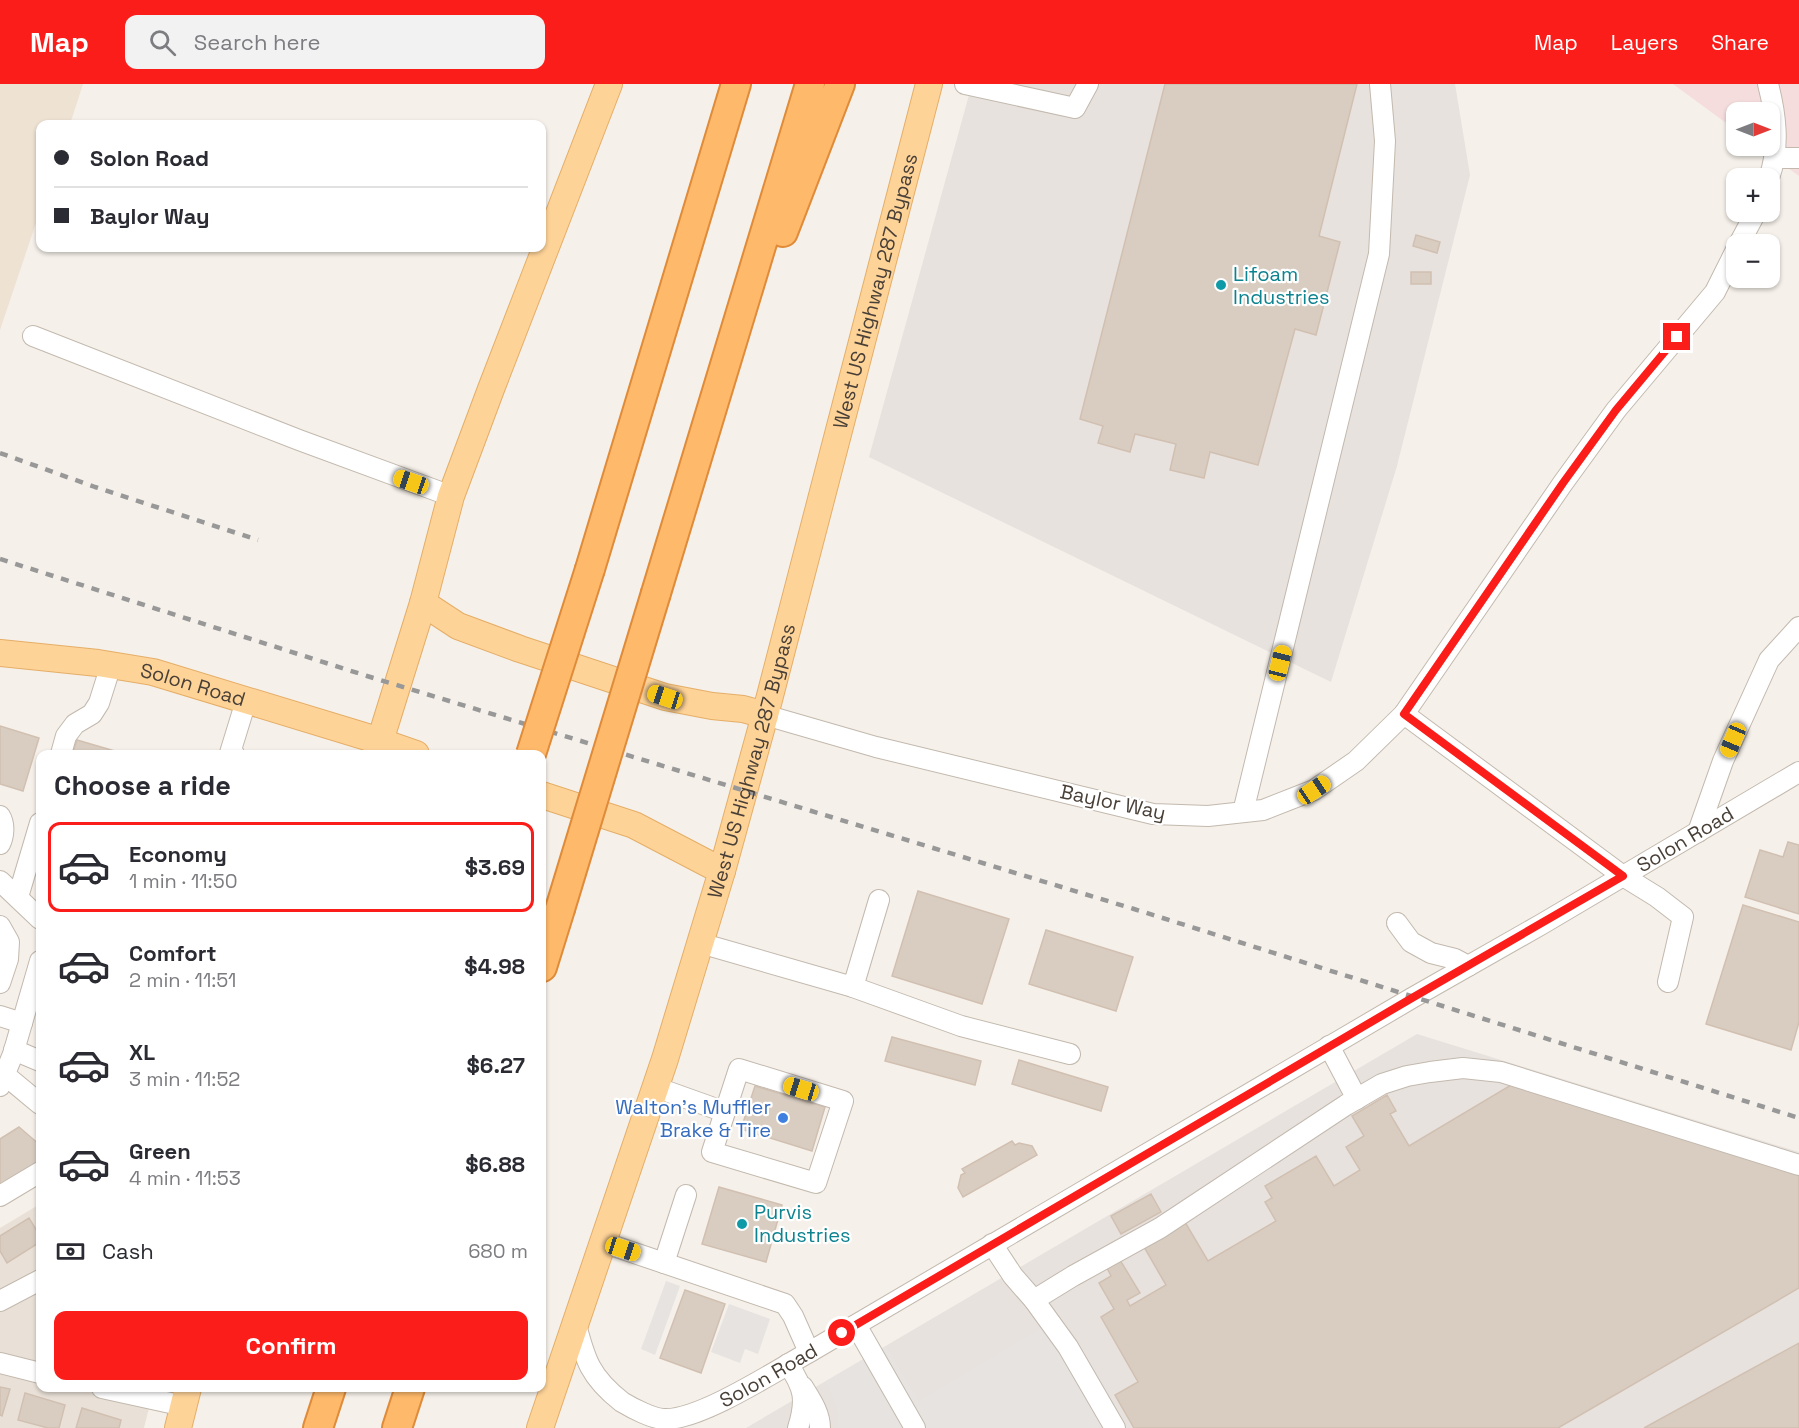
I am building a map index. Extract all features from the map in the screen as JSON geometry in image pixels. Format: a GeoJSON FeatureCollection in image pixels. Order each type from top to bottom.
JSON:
{"type":"FeatureCollection","features":[{"type":"Feature","properties":{"kind":"highway"},"geometry":{"type":"LineString","coordinates":[[546,954],[810,84]]}},
{"type":"Feature","properties":{"kind":"highway"},"geometry":{"type":"LineString","coordinates":[[747,295],[758,285],[774,257],[840,84]]}},
{"type":"Feature","properties":{"kind":"highway"},"geometry":{"type":"LineString","coordinates":[[532,750],[590,568],[734,91]]}},
{"type":"Feature","properties":{"kind":"highway"},"geometry":{"type":"LineString","coordinates":[[318,1428],[330,1392]]}},
{"type":"Feature","properties":{"kind":"highway"},"geometry":{"type":"LineString","coordinates":[[397,1428],[409,1392]]}},
{"type":"Feature","properties":{"kind":"main road"},"geometry":{"type":"LineString","coordinates":[[546,247],[609,84]]}},
{"type":"Feature","properties":{"kind":"main road","name":"West US Highway 287 Bypass"},"geometry":{"type":"LineString","coordinates":[[540,1428],[655,1087],[722,871],[765,715],[929,84]]}},
{"type":"Feature","properties":{"kind":"main road"},"geometry":{"type":"LineString","coordinates":[[378,748],[423,603],[451,496],[544,252]]}},
{"type":"Feature","properties":{"kind":"main road"},"geometry":{"type":"LineString","coordinates":[[423,603],[458,626],[665,697],[742,709],[765,715]]}},
{"type":"Feature","properties":{"kind":"main road","name":"Solon Road"},"geometry":{"type":"LineString","coordinates":[[0,653],[153,672],[367,737],[378,748]]}},
{"type":"Feature","properties":{"kind":"main road"},"geometry":{"type":"LineString","coordinates":[[546,796],[634,825],[722,871]]}},
{"type":"Feature","properties":{"kind":"street"},"geometry":{"type":"LineString","coordinates":[[965,84],[1075,108],[1088,84]]}},
{"type":"Feature","properties":{"kind":"street"},"geometry":{"type":"LineString","coordinates":[[1243,812],[1379,254],[1385,141],[1380,84]]}},
{"type":"Feature","properties":{"kind":"street"},"geometry":{"type":"LineString","coordinates":[[1768,84],[1774,109],[1776,144],[1771,168]]}},
{"type":"Feature","properties":{"kind":"street"},"geometry":{"type":"LineString","coordinates":[[1774,158],[1799,158]]}},
{"type":"Feature","properties":{"kind":"street","name":"Baylor Way"},"geometry":{"type":"LineString","coordinates":[[765,715],[876,747],[1152,814],[1208,816],[1263,810],[1314,790],[1356,761],[1404,714],[1563,483],[1610,419],[1715,292],[1726,270]]}},
{"type":"Feature","properties":{"kind":"street"},"geometry":{"type":"LineString","coordinates":[[33,336],[299,440],[451,496]]}},
{"type":"Feature","properties":{"kind":"street"},"geometry":{"type":"LineString","coordinates":[[1698,832],[1724,761],[1769,660],[1799,627]]}},
{"type":"Feature","properties":{"kind":"street"},"geometry":{"type":"LineString","coordinates":[[62,750],[66,736],[75,724],[92,714],[99,703],[111,665]]}},
{"type":"Feature","properties":{"kind":"street"},"geometry":{"type":"LineString","coordinates":[[231,750],[246,700]]}},
{"type":"Feature","properties":{"kind":"street"},"geometry":{"type":"LineString","coordinates":[[1404,714],[1623,876],[1657,897],[1683,917],[1668,982]]}},
{"type":"Feature","properties":{"kind":"street","name":"Solon Road"},"geometry":{"type":"LineString","coordinates":[[575,1321],[583,1353],[593,1374],[607,1390],[628,1406],[683,1424],[1799,772]]}},
{"type":"Feature","properties":{"kind":"street"},"geometry":{"type":"LineString","coordinates":[[0,816],[3,820],[3,830],[0,844]]}},
{"type":"Feature","properties":{"kind":"street"},"geometry":{"type":"LineString","coordinates":[[0,983],[8,959],[9,942],[0,925],[20,899],[36,838]]}},
{"type":"Feature","properties":{"kind":"street"},"geometry":{"type":"LineString","coordinates":[[0,881],[36,915]]}},
{"type":"Feature","properties":{"kind":"street"},"geometry":{"type":"LineString","coordinates":[[853,987],[879,900]]}},
{"type":"Feature","properties":{"kind":"street"},"geometry":{"type":"LineString","coordinates":[[1397,923],[1411,942],[1431,953],[1455,959],[1468,966]]}},
{"type":"Feature","properties":{"kind":"street"},"geometry":{"type":"LineString","coordinates":[[700,943],[853,987],[961,1026],[1070,1054]]}},
{"type":"Feature","properties":{"kind":"street"},"geometry":{"type":"LineString","coordinates":[[36,975],[14,1050],[2,1080],[36,1101]]}},
{"type":"Feature","properties":{"kind":"street"},"geometry":{"type":"LineString","coordinates":[[0,1016],[22,1023]]}},
{"type":"Feature","properties":{"kind":"street"},"geometry":{"type":"LineString","coordinates":[[1329,1046],[1357,1099]]}},
{"type":"Feature","properties":{"kind":"street"},"geometry":{"type":"LineString","coordinates":[[14,1050],[36,1059]]}},
{"type":"Feature","properties":{"kind":"street"},"geometry":{"type":"LineString","coordinates":[[1034,1300],[1160,1228],[1357,1099],[1382,1084],[1407,1076],[1463,1068],[1501,1072],[1799,1166]]}},
{"type":"Feature","properties":{"kind":"street"},"geometry":{"type":"LineString","coordinates":[[739,1069],[843,1101],[816,1183],[712,1152],[725,1112],[739,1069]]}},
{"type":"Feature","properties":{"kind":"street"},"geometry":{"type":"LineString","coordinates":[[655,1087],[725,1112]]}},
{"type":"Feature","properties":{"kind":"street"},"geometry":{"type":"LineString","coordinates":[[0,1196],[36,1174]]}},
{"type":"Feature","properties":{"kind":"street"},"geometry":{"type":"LineString","coordinates":[[664,1263],[686,1195]]}},
{"type":"Feature","properties":{"kind":"street"},"geometry":{"type":"LineString","coordinates":[[602,1242],[785,1304],[809,1352]]}},
{"type":"Feature","properties":{"kind":"street"},"geometry":{"type":"LineString","coordinates":[[992,1244],[1013,1276],[1034,1300],[1068,1347],[1115,1428]]}},
{"type":"Feature","properties":{"kind":"street"},"geometry":{"type":"LineString","coordinates":[[0,1301],[36,1282]]}},
{"type":"Feature","properties":{"kind":"street"},"geometry":{"type":"LineString","coordinates":[[856,1324],[915,1428]]}},
{"type":"Feature","properties":{"kind":"street"},"geometry":{"type":"LineString","coordinates":[[0,1363],[36,1372]]}},
{"type":"Feature","properties":{"kind":"street"},"geometry":{"type":"LineString","coordinates":[[788,1364],[813,1403],[820,1420],[820,1428]]}},
{"type":"Feature","properties":{"kind":"street"},"geometry":{"type":"LineString","coordinates":[[798,1428],[804,1398],[800,1383]]}},
{"type":"Feature","properties":{"kind":"street"},"geometry":{"type":"LineString","coordinates":[[119,1392],[183,1407]]}},
{"type":"Feature","properties":{"kind":"shaded area"},"geometry":{"type":"Polygon","coordinates":[[[0,84],[83,84],[71,120],[36,120],[36,223],[0,330],[0,84]]]}},
{"type":"Feature","properties":{"kind":"shaded area"},"geometry":{"type":"Polygon","coordinates":[[[972,84],[1455,84],[1470,175],[1397,466],[1331,682],[869,457],[972,84]]]}},
{"type":"Feature","properties":{"kind":"shaded area"},"geometry":{"type":"Polygon","coordinates":[[[1673,84],[1799,84],[1799,176],[1771,156],[1780,156],[1780,102],[1726,102],[1726,123],[1673,84]]]}},
{"type":"Feature","properties":{"kind":"shaded area"},"geometry":{"type":"Polygon","coordinates":[[[1417,1034],[1799,1152],[1799,1428],[746,1428],[1417,1034]]]}},
{"type":"Feature","properties":{"kind":"shaded area"},"geometry":{"type":"Polygon","coordinates":[[[36,1206],[36,1392],[153,1392],[144,1428],[0,1428],[0,1228],[36,1206]]]}},
{"type":"Feature","properties":{"kind":"shaded area"},"geometry":{"type":"Polygon","coordinates":[[[666,1281],[680,1286],[655,1355],[641,1349],[666,1281]]]}},
{"type":"Feature","properties":{"kind":"shaded area"},"geometry":{"type":"Polygon","coordinates":[[[729,1304],[770,1319],[758,1354],[745,1349],[740,1363],[711,1352],[729,1304]]]}},
{"type":"Feature","properties":{"kind":"shaded area"},"geometry":{"type":"Polygon","coordinates":[[[1045,1326],[1104,1428],[838,1428],[839,1415],[826,1381],[886,1346],[919,1401],[1045,1326]]]}},
{"type":"Feature","properties":{"kind":"building","name":"Lifoam Industries"},"geometry":{"type":"Polygon","coordinates":[[[1165,84],[1357,84],[1319,236],[1340,242],[1316,335],[1295,329],[1258,465],[1210,452],[1204,478],[1170,470],[1176,444],[1135,434],[1130,452],[1098,443],[1103,426],[1080,419],[1165,84]]]}},
{"type":"Feature","properties":{"kind":"building"},"geometry":{"type":"Polygon","coordinates":[[[1416,235],[1440,242],[1437,253],[1413,246],[1416,235]]]}},
{"type":"Feature","properties":{"kind":"building"},"geometry":{"type":"Polygon","coordinates":[[[1411,272],[1431,272],[1431,284],[1411,284],[1411,272]]]}},
{"type":"Feature","properties":{"kind":"building"},"geometry":{"type":"Polygon","coordinates":[[[0,726],[39,738],[23,791],[0,784],[0,726]]]}},
{"type":"Feature","properties":{"kind":"building"},"geometry":{"type":"Polygon","coordinates":[[[77,740],[111,750],[73,750],[77,740]]]}},
{"type":"Feature","properties":{"kind":"building"},"geometry":{"type":"Polygon","coordinates":[[[1788,842],[1799,845],[1799,914],[1745,897],[1760,850],[1783,857],[1788,842]]]}},
{"type":"Feature","properties":{"kind":"building"},"geometry":{"type":"Polygon","coordinates":[[[918,891],[1009,919],[982,1004],[892,976],[918,891]]]}},
{"type":"Feature","properties":{"kind":"building"},"geometry":{"type":"Polygon","coordinates":[[[1743,905],[1799,922],[1799,1022],[1791,1050],[1706,1024],[1743,905]]]}},
{"type":"Feature","properties":{"kind":"building"},"geometry":{"type":"Polygon","coordinates":[[[1046,930],[1133,957],[1116,1011],[1029,984],[1046,930]]]}},
{"type":"Feature","properties":{"kind":"building"},"geometry":{"type":"Polygon","coordinates":[[[892,1037],[981,1061],[975,1085],[885,1061],[892,1037]]]}},
{"type":"Feature","properties":{"kind":"building"},"geometry":{"type":"Polygon","coordinates":[[[1019,1060],[1108,1087],[1101,1111],[1012,1084],[1019,1060]]]}},
{"type":"Feature","properties":{"kind":"building"},"geometry":{"type":"Polygon","coordinates":[[[1511,1085],[1799,1175],[1799,1288],[1558,1428],[1134,1428],[1115,1395],[1138,1382],[1101,1317],[1114,1309],[1099,1283],[1111,1276],[1107,1268],[1120,1260],[1140,1293],[1127,1300],[1130,1306],[1166,1285],[1144,1247],[1185,1222],[1208,1261],[1276,1221],[1265,1202],[1272,1198],[1265,1186],[1316,1156],[1334,1186],[1360,1170],[1346,1147],[1364,1136],[1352,1116],[1387,1095],[1396,1111],[1390,1114],[1409,1146],[1511,1085]]]}},
{"type":"Feature","properties":{"kind":"building","name":"Walton's Muffler Brake & Tire"},"geometry":{"type":"Polygon","coordinates":[[[755,1086],[825,1107],[812,1151],[741,1129],[755,1086]]]}},
{"type":"Feature","properties":{"kind":"building"},"geometry":{"type":"Polygon","coordinates":[[[19,1127],[36,1142],[36,1165],[0,1187],[0,1139],[19,1127]]]}},
{"type":"Feature","properties":{"kind":"building"},"geometry":{"type":"Polygon","coordinates":[[[1012,1141],[1015,1145],[1019,1143],[1032,1146],[1037,1155],[963,1197],[958,1188],[961,1175],[965,1173],[962,1169],[1012,1141]]]}},
{"type":"Feature","properties":{"kind":"building","name":"Purvis Industries"},"geometry":{"type":"Polygon","coordinates":[[[719,1187],[782,1205],[766,1262],[702,1244],[719,1187]]]}},
{"type":"Feature","properties":{"kind":"building"},"geometry":{"type":"Polygon","coordinates":[[[1151,1194],[1161,1212],[1121,1234],[1111,1216],[1151,1194]]]}},
{"type":"Feature","properties":{"kind":"building"},"geometry":{"type":"Polygon","coordinates":[[[29,1218],[36,1229],[36,1245],[7,1263],[0,1251],[0,1236],[29,1218]]]}},
{"type":"Feature","properties":{"kind":"building"},"geometry":{"type":"Polygon","coordinates":[[[685,1290],[725,1304],[701,1373],[660,1358],[685,1290]]]}},
{"type":"Feature","properties":{"kind":"building"},"geometry":{"type":"Polygon","coordinates":[[[1799,1343],[1799,1428],[1644,1428],[1799,1343]]]}},
{"type":"Feature","properties":{"kind":"building"},"geometry":{"type":"Polygon","coordinates":[[[0,1387],[10,1389],[2,1416],[0,1415],[0,1387]]]}},
{"type":"Feature","properties":{"kind":"building"},"geometry":{"type":"Polygon","coordinates":[[[25,1393],[65,1405],[59,1428],[48,1428],[18,1420],[25,1393]]]}},
{"type":"Feature","properties":{"kind":"building"},"geometry":{"type":"Polygon","coordinates":[[[82,1408],[121,1420],[119,1428],[76,1428],[82,1408]]]}},
{"type":"Feature","properties":{"kind":"railway"},"geometry":{"type":"LineString","coordinates":[[0,453],[95,487],[258,540]]}},
{"type":"Feature","properties":{"kind":"railway"},"geometry":{"type":"LineString","coordinates":[[0,559],[367,676],[1134,909],[1799,1118]]}},
{"type":"Feature","properties":{"kind":"place","name":"Lifoam Industries"},"geometry":{"type":"Point","coordinates":[1221,285]}},
{"type":"Feature","properties":{"kind":"place","name":"Walton's Muffler Brake & Tire"},"geometry":{"type":"Point","coordinates":[783,1118]}},
{"type":"Feature","properties":{"kind":"place","name":"Purvis Industries"},"geometry":{"type":"Point","coordinates":[742,1224]}},
{"type":"Feature","properties":{"kind":"route"},"geometry":{"type":"LineString","coordinates":[[842,1333],[1623,876],[1404,714],[1563,483],[1616,410],[1677,337]]}}]}
